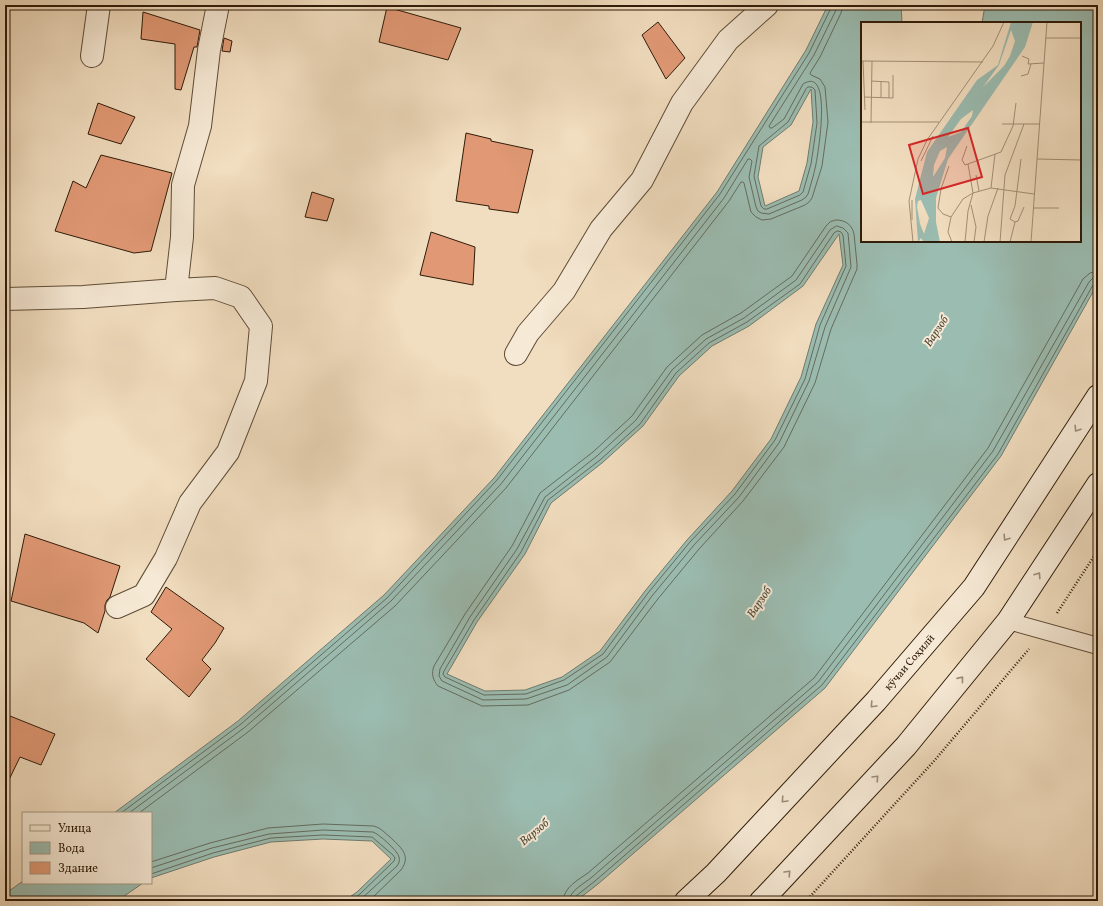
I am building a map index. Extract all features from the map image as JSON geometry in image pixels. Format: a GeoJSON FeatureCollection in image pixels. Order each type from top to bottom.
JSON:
{"type":"FeatureCollection","features":[{"type":"Feature","properties":{"kind":"street"},"geometry":{"type":"LineString","coordinates":[[92,56],[99,5]]}},
{"type":"Feature","properties":{"kind":"street"},"geometry":{"type":"LineString","coordinates":[[176,290],[182,237],[183,185],[200,126],[209,50],[218,5]]}},
{"type":"Feature","properties":{"kind":"street"},"geometry":{"type":"LineString","coordinates":[[516,354],[528,333],[564,291],[601,229],[642,180],[682,103],[728,40],[767,5]]}},
{"type":"Feature","properties":{"kind":"street"},"geometry":{"type":"LineString","coordinates":[[5,299],[83,297],[215,288],[240,297],[261,326],[256,381],[228,452],[190,503],[166,558],[144,595],[116,607]]}},
{"type":"Feature","properties":{"kind":"street","name":"кӯчаи Соҳилӣ"},"geometry":{"type":"LineString","coordinates":[[686,901],[716,873],[876,702],[974,587],[1098,396]]}},
{"type":"Feature","properties":{"kind":"street"},"geometry":{"type":"LineString","coordinates":[[761,901],[906,746],[1008,621],[1098,484]]}},
{"type":"Feature","properties":{"kind":"lane"},"geometry":{"type":"LineString","coordinates":[[1008,621],[1097,645]]}},
{"type":"Feature","properties":{"kind":"path"},"geometry":{"type":"LineString","coordinates":[[806,901],[934,761],[1044,631],[1098,550]]}},
{"type":"Feature","properties":{"kind":"water","name":"Варзоб"},"geometry":{"type":"Polygon","coordinates":[[[828,5],[901,5],[902,22],[861,22],[861,242],[1081,242],[1081,22],[982,22],[985,5],[1098,5],[1098,283],[1001,456],[825,688],[598,884],[576,901],[344,901],[357,892],[391,859],[372,841],[323,839],[271,842],[214,857],[152,878],[152,812],[115,812],[238,721],[384,595],[494,478],[717,192],[806,50],[828,5]],[[811,89],[791,125],[763,147],[758,177],[765,206],[799,191],[807,163],[813,122],[811,89]],[[839,234],[803,286],[749,326],[712,346],[679,376],[643,426],[602,463],[551,503],[525,554],[477,622],[447,674],[485,691],[525,690],[562,677],[600,651],[645,591],[687,540],[732,491],[771,439],[801,377],[816,324],[843,265],[839,234]]]}},
{"type":"Feature","properties":{"kind":"water"},"geometry":{"type":"Polygon","coordinates":[[[22,882],[22,884],[142,884],[117,901],[5,901],[5,894],[22,882]]]}},
{"type":"Feature","properties":{"kind":"building"},"geometry":{"type":"Polygon","coordinates":[[[387,7],[461,28],[448,60],[379,42],[387,7]]]}},
{"type":"Feature","properties":{"kind":"building"},"geometry":{"type":"Polygon","coordinates":[[[143,12],[200,30],[197,47],[194,47],[181,90],[175,89],[175,44],[141,39],[143,12]]]}},
{"type":"Feature","properties":{"kind":"building"},"geometry":{"type":"Polygon","coordinates":[[[658,22],[685,58],[666,79],[642,35],[658,22]]]}},
{"type":"Feature","properties":{"kind":"building"},"geometry":{"type":"Polygon","coordinates":[[[224,38],[232,41],[230,52],[222,51],[224,38]]]}},
{"type":"Feature","properties":{"kind":"building"},"geometry":{"type":"Polygon","coordinates":[[[98,103],[135,117],[121,144],[88,134],[98,103]]]}},
{"type":"Feature","properties":{"kind":"building"},"geometry":{"type":"Polygon","coordinates":[[[466,133],[491,139],[491,141],[533,150],[518,213],[489,209],[489,206],[456,201],[466,133]]]}},
{"type":"Feature","properties":{"kind":"building"},"geometry":{"type":"Polygon","coordinates":[[[101,155],[172,173],[151,251],[134,253],[55,231],[73,181],[86,188],[101,155]]]}},
{"type":"Feature","properties":{"kind":"building"},"geometry":{"type":"Polygon","coordinates":[[[312,192],[334,199],[327,221],[305,217],[312,192]]]}},
{"type":"Feature","properties":{"kind":"building"},"geometry":{"type":"Polygon","coordinates":[[[431,232],[475,247],[473,285],[420,275],[431,232]]]}},
{"type":"Feature","properties":{"kind":"building"},"geometry":{"type":"Polygon","coordinates":[[[25,534],[120,566],[110,597],[105,605],[105,611],[98,633],[84,623],[11,601],[25,534]]]}},
{"type":"Feature","properties":{"kind":"building"},"geometry":{"type":"Polygon","coordinates":[[[166,587],[224,628],[202,660],[211,669],[189,697],[146,659],[172,629],[151,612],[166,587]]]}},
{"type":"Feature","properties":{"kind":"building"},"geometry":{"type":"Polygon","coordinates":[[[5,714],[55,734],[41,765],[20,757],[5,788],[5,714]]]}}]}
